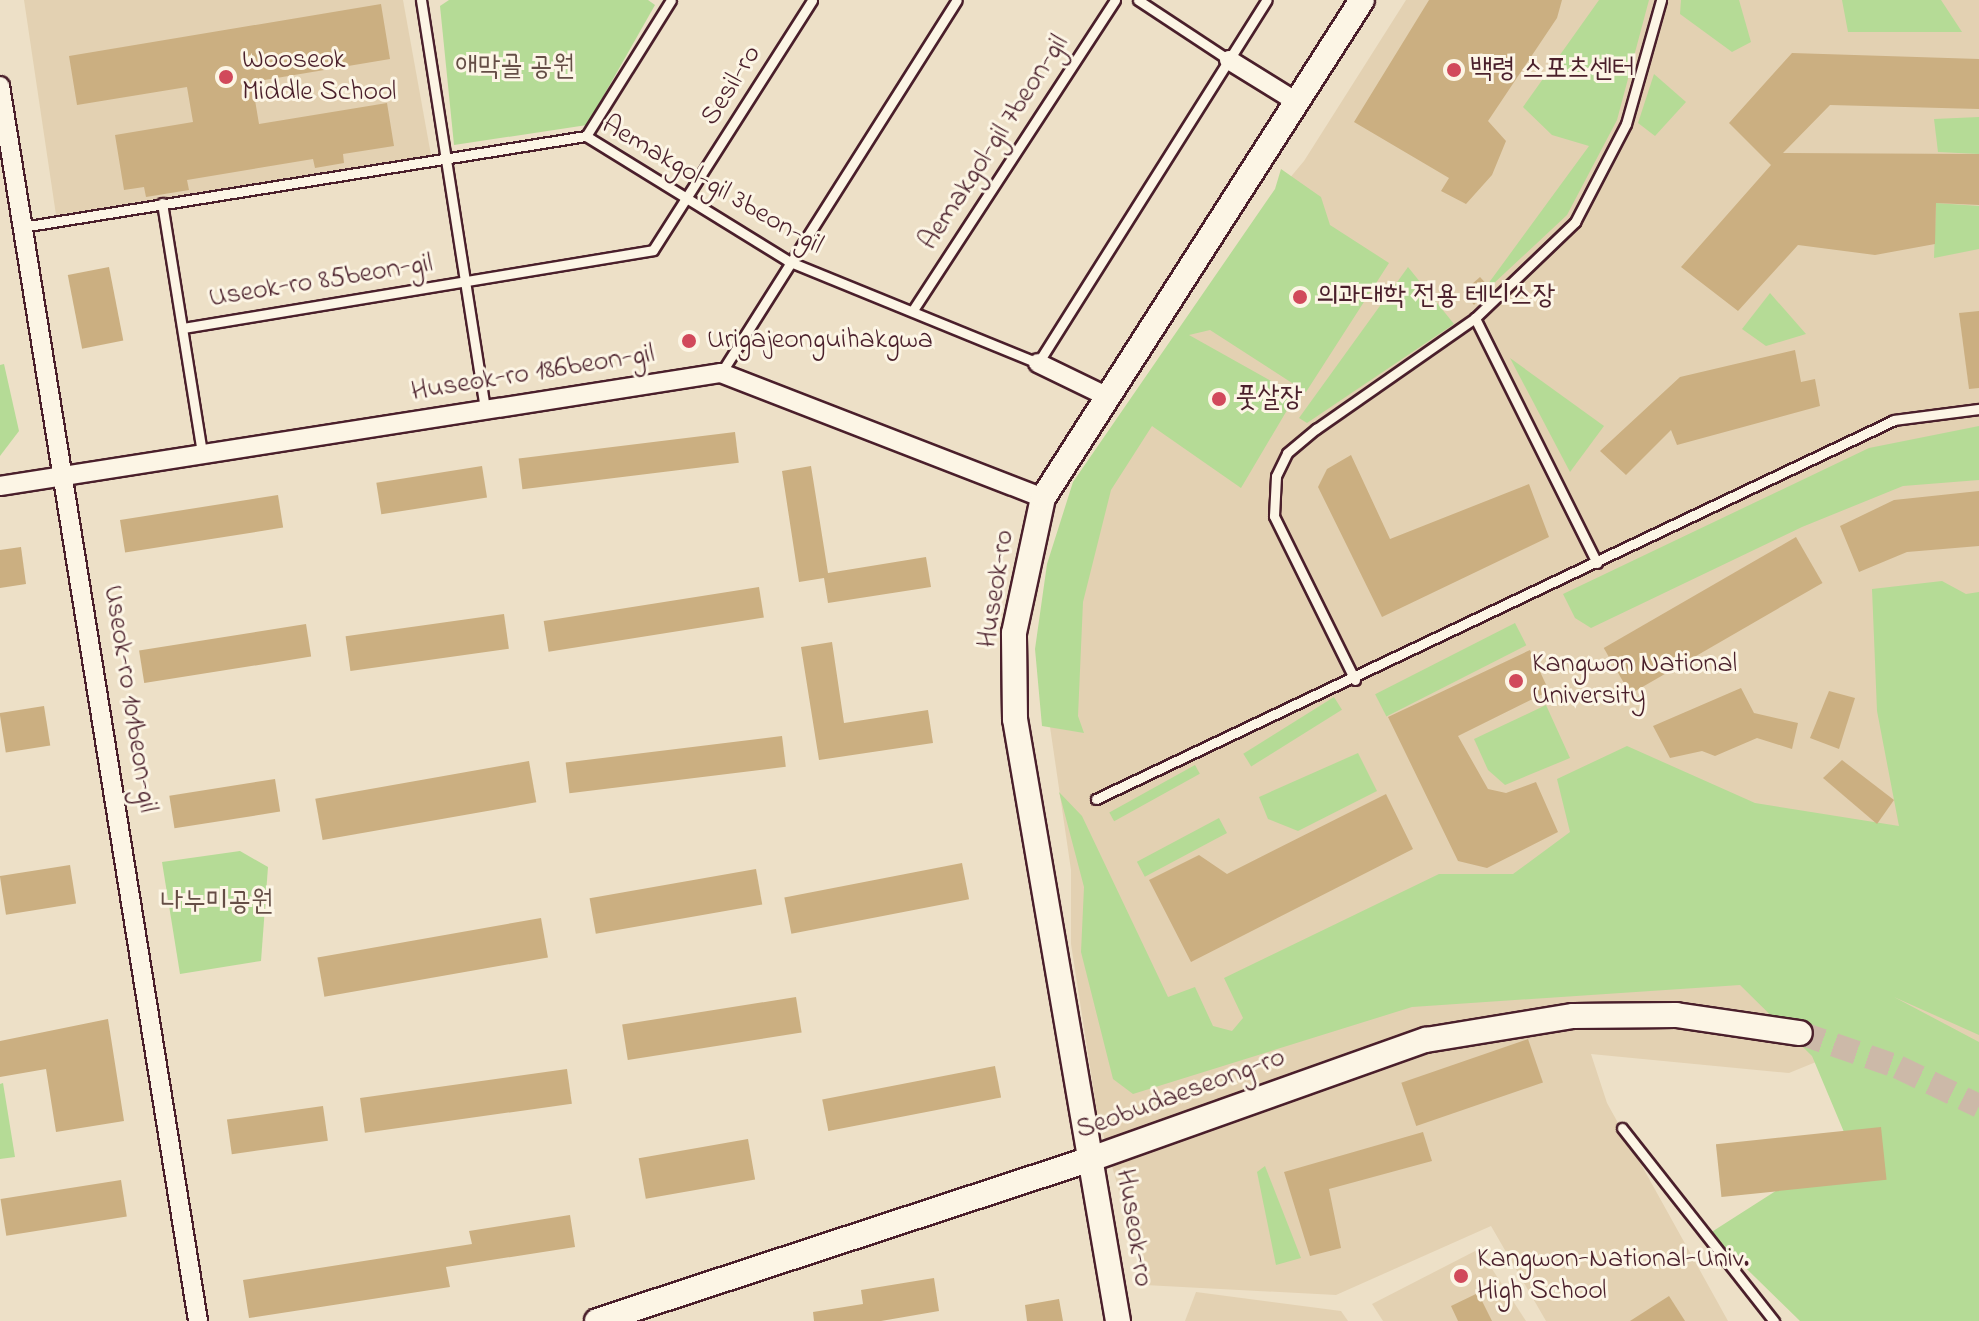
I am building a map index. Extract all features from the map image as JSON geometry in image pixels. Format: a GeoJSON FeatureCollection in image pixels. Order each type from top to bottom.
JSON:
{"type":"FeatureCollection","features":[{"type":"Feature","properties":{"kind":"street","name":"Huseok-ro"},"geometry":{"type":"LineString","coordinates":[[1118,1321],[1015,719],[1014,633],[1043,498],[1362,0]]}},
{"type":"Feature","properties":{"kind":"street"},"geometry":{"type":"LineString","coordinates":[[1229,60],[1297,102]]}},
{"type":"Feature","properties":{"kind":"street","name":"Useok-ro 101beon-gil"},"geometry":{"type":"LineString","coordinates":[[0,86],[21,227],[65,476],[198,1321]]}},
{"type":"Feature","properties":{"kind":"street"},"geometry":{"type":"LineString","coordinates":[[1038,363],[1106,396]]}},
{"type":"Feature","properties":{"kind":"street","name":"Huseok-ro 186beon-gil"},"geometry":{"type":"LineString","coordinates":[[0,486],[721,373],[1043,498]]}},
{"type":"Feature","properties":{"kind":"street","name":"Seobudaeseong-ro"},"geometry":{"type":"LineString","coordinates":[[597,1321],[1091,1159],[1426,1040],[1573,1016],[1676,1015],[1800,1033]]}},
{"type":"Feature","properties":{"kind":"lane","name":"Useok-ro 85beon-gil"},"geometry":{"type":"LineString","coordinates":[[421,0],[485,409]]}},
{"type":"Feature","properties":{"kind":"lane"},"geometry":{"type":"LineString","coordinates":[[586,136],[671,0]]}},
{"type":"Feature","properties":{"kind":"lane","name":"Sesil-ro"},"geometry":{"type":"LineString","coordinates":[[688,196],[812,0]]}},
{"type":"Feature","properties":{"kind":"lane"},"geometry":{"type":"LineString","coordinates":[[721,373],[788,261],[957,0]]}},
{"type":"Feature","properties":{"kind":"lane","name":"Aemakgol-gil 7beon-gil"},"geometry":{"type":"LineString","coordinates":[[913,310],[1115,0]]}},
{"type":"Feature","properties":{"kind":"lane"},"geometry":{"type":"LineString","coordinates":[[1138,0],[1229,60]]}},
{"type":"Feature","properties":{"kind":"lane"},"geometry":{"type":"LineString","coordinates":[[1038,363],[1267,0]]}},
{"type":"Feature","properties":{"kind":"lane"},"geometry":{"type":"LineString","coordinates":[[1355,680],[1274,516],[1276,476],[1287,453],[1316,429],[1475,318],[1575,222],[1626,124],[1661,0]]}},
{"type":"Feature","properties":{"kind":"lane","name":"Aemakgol-gil 3beon-gil"},"geometry":{"type":"LineString","coordinates":[[21,227],[586,136],[688,196],[788,261],[1038,363]]}},
{"type":"Feature","properties":{"kind":"lane","name":"Useok-ro 85beon-gil"},"geometry":{"type":"LineString","coordinates":[[183,328],[653,250],[688,196]]}},
{"type":"Feature","properties":{"kind":"lane"},"geometry":{"type":"LineString","coordinates":[[162,203],[202,454]]}},
{"type":"Feature","properties":{"kind":"lane"},"geometry":{"type":"LineString","coordinates":[[1475,318],[1597,563]]}},
{"type":"Feature","properties":{"kind":"lane"},"geometry":{"type":"LineString","coordinates":[[1096,799],[1338,682],[1355,680],[1894,420],[1979,409]]}},
{"type":"Feature","properties":{"kind":"lane"},"geometry":{"type":"LineString","coordinates":[[1622,1128],[1774,1321]]}},
{"type":"Feature","properties":{"kind":"shaded area","name":"Wooseok Middle School"},"geometry":{"type":"Polygon","coordinates":[[[24,0],[403,0],[431,155],[56,215],[24,0]]]}},
{"type":"Feature","properties":{"kind":"shaded area","name":"Kangwon National University"},"geometry":{"type":"Polygon","coordinates":[[[1406,0],[1979,0],[1979,1069],[1909,1024],[1789,1073],[1591,1054],[1607,1103],[1728,1321],[1546,1321],[1491,1226],[1336,1295],[1145,1285],[1097,1112],[1071,944],[1071,870],[1049,720],[1103,473],[1273,198],[1304,161],[1406,0]]]}},
{"type":"Feature","properties":{"kind":"shaded area","name":"Kangwon-National-Univ. High School"},"geometry":{"type":"Polygon","coordinates":[[[1479,1249],[1526,1321],[1383,1321],[1372,1304],[1479,1249]]]}},
{"type":"Feature","properties":{"kind":"shaded area"},"geometry":{"type":"Polygon","coordinates":[[[1196,1292],[1341,1311],[1348,1321],[1185,1321],[1196,1292]]]}},
{"type":"Feature","properties":{"kind":"green space","name":"애막골 공원"},"geometry":{"type":"Polygon","coordinates":[[[449,0],[648,0],[655,5],[587,125],[454,145],[440,6],[449,0]]]}},
{"type":"Feature","properties":{"kind":"green space"},"geometry":{"type":"Polygon","coordinates":[[[1599,0],[1649,0],[1617,120],[1567,215],[1477,299],[1589,146],[1552,135],[1523,107],[1599,0]]]}},
{"type":"Feature","properties":{"kind":"green space"},"geometry":{"type":"Polygon","coordinates":[[[1681,0],[1739,0],[1751,42],[1732,52],[1680,14],[1681,0]]]}},
{"type":"Feature","properties":{"kind":"green space"},"geometry":{"type":"Polygon","coordinates":[[[1842,0],[1941,0],[1962,32],[1848,32],[1842,0]]]}},
{"type":"Feature","properties":{"kind":"green space"},"geometry":{"type":"Polygon","coordinates":[[[1654,74],[1686,102],[1655,136],[1638,123],[1654,74]]]}},
{"type":"Feature","properties":{"kind":"green space"},"geometry":{"type":"Polygon","coordinates":[[[1979,117],[1979,154],[1938,152],[1934,119],[1979,117]]]}},
{"type":"Feature","properties":{"kind":"green space"},"geometry":{"type":"Polygon","coordinates":[[[1281,169],[1321,197],[1330,225],[1389,263],[1306,392],[1210,330],[1189,335],[1296,395],[1241,488],[1152,426],[1111,490],[1083,602],[1078,716],[1084,733],[1042,726],[1035,649],[1047,564],[1073,482],[1275,189],[1281,169]]]}},
{"type":"Feature","properties":{"kind":"green space"},"geometry":{"type":"Polygon","coordinates":[[[1936,203],[1979,206],[1979,249],[1934,258],[1936,203]]]}},
{"type":"Feature","properties":{"kind":"green space"},"geometry":{"type":"Polygon","coordinates":[[[1408,267],[1454,324],[1307,423],[1299,418],[1408,267]]]}},
{"type":"Feature","properties":{"kind":"green space"},"geometry":{"type":"Polygon","coordinates":[[[1770,293],[1806,334],[1766,346],[1742,329],[1770,293]]]}},
{"type":"Feature","properties":{"kind":"green space"},"geometry":{"type":"Polygon","coordinates":[[[1510,358],[1604,426],[1570,472],[1510,358]]]}},
{"type":"Feature","properties":{"kind":"green space"},"geometry":{"type":"Polygon","coordinates":[[[4,364],[19,431],[0,456],[0,365],[4,364]]]}},
{"type":"Feature","properties":{"kind":"green space"},"geometry":{"type":"Polygon","coordinates":[[[1979,426],[1979,480],[1903,486],[1802,527],[1591,628],[1575,618],[1563,594],[1869,448],[1979,426]]]}},
{"type":"Feature","properties":{"kind":"green space"},"geometry":{"type":"Polygon","coordinates":[[[1942,581],[1966,594],[1979,592],[1979,1035],[1894,997],[1979,1042],[1979,1321],[1800,1321],[1710,1233],[1849,1144],[1812,1056],[1740,985],[1412,1007],[1133,1094],[1113,1079],[1081,952],[1084,887],[1059,792],[1082,816],[1168,997],[1195,987],[1213,1026],[1232,1031],[1243,1018],[1224,978],[1439,874],[1513,874],[1570,832],[1557,779],[1627,746],[1755,803],[1899,826],[1877,711],[1872,589],[1942,581]]]}},
{"type":"Feature","properties":{"kind":"green space"},"geometry":{"type":"Polygon","coordinates":[[[1515,623],[1526,645],[1386,717],[1375,694],[1515,623]]]}},
{"type":"Feature","properties":{"kind":"green space"},"geometry":{"type":"Polygon","coordinates":[[[1334,697],[1342,710],[1251,766],[1243,754],[1334,697]]]}},
{"type":"Feature","properties":{"kind":"green space"},"geometry":{"type":"Polygon","coordinates":[[[1546,705],[1570,758],[1505,785],[1488,770],[1474,739],[1546,705]]]}},
{"type":"Feature","properties":{"kind":"green space"},"geometry":{"type":"Polygon","coordinates":[[[1358,753],[1377,791],[1298,831],[1268,819],[1259,797],[1358,753]]]}},
{"type":"Feature","properties":{"kind":"green space"},"geometry":{"type":"Polygon","coordinates":[[[1195,765],[1200,774],[1114,821],[1109,813],[1195,765]]]}},
{"type":"Feature","properties":{"kind":"green space"},"geometry":{"type":"Polygon","coordinates":[[[1219,818],[1227,833],[1145,877],[1137,862],[1219,818]]]}},
{"type":"Feature","properties":{"kind":"green space","name":"나누미공원"},"geometry":{"type":"Polygon","coordinates":[[[240,851],[268,867],[261,961],[180,974],[162,862],[240,851]]]}},
{"type":"Feature","properties":{"kind":"green space"},"geometry":{"type":"Polygon","coordinates":[[[3,1083],[15,1157],[0,1159],[0,1084],[3,1083]]]}},
{"type":"Feature","properties":{"kind":"green space"},"geometry":{"type":"Polygon","coordinates":[[[1265,1166],[1301,1258],[1276,1265],[1257,1172],[1265,1166]]]}},
{"type":"Feature","properties":{"kind":"building","name":"백령 스포츠센터"},"geometry":{"type":"Polygon","coordinates":[[[1429,0],[1562,0],[1557,18],[1488,121],[1506,141],[1492,175],[1466,204],[1441,191],[1449,178],[1354,122],[1429,0]]]}},
{"type":"Feature","properties":{"kind":"building"},"geometry":{"type":"Polygon","coordinates":[[[381,4],[390,59],[252,82],[259,124],[387,103],[394,146],[343,154],[344,163],[315,168],[313,159],[187,180],[189,190],[146,197],[144,187],[124,190],[115,135],[193,122],[187,87],[77,105],[69,56],[381,4]]]}},
{"type":"Feature","properties":{"kind":"building"},"geometry":{"type":"Polygon","coordinates":[[[1792,53],[1979,59],[1979,109],[1830,105],[1783,153],[1979,154],[1979,205],[1936,203],[1935,244],[1875,255],[1798,245],[1738,311],[1681,267],[1771,165],[1729,123],[1792,53]]]}},
{"type":"Feature","properties":{"kind":"building"},"geometry":{"type":"Polygon","coordinates":[[[109,267],[123,341],[82,349],[68,275],[109,267]]]}},
{"type":"Feature","properties":{"kind":"building"},"geometry":{"type":"Polygon","coordinates":[[[1480,277],[1490,288],[1474,305],[1463,292],[1480,277]]]}},
{"type":"Feature","properties":{"kind":"building"},"geometry":{"type":"Polygon","coordinates":[[[1979,311],[1979,388],[1969,389],[1959,313],[1979,311]]]}},
{"type":"Feature","properties":{"kind":"building"},"geometry":{"type":"Polygon","coordinates":[[[1795,350],[1801,382],[1815,379],[1820,406],[1677,445],[1671,430],[1626,475],[1600,451],[1680,377],[1795,350]]]}},
{"type":"Feature","properties":{"kind":"building"},"geometry":{"type":"Polygon","coordinates":[[[735,432],[739,463],[522,489],[519,459],[735,432]]]}},
{"type":"Feature","properties":{"kind":"building"},"geometry":{"type":"Polygon","coordinates":[[[1351,455],[1390,539],[1529,484],[1549,537],[1382,617],[1318,487],[1327,469],[1351,455]]]}},
{"type":"Feature","properties":{"kind":"building"},"geometry":{"type":"Polygon","coordinates":[[[482,466],[487,498],[381,514],[376,483],[482,466]]]}},
{"type":"Feature","properties":{"kind":"building"},"geometry":{"type":"Polygon","coordinates":[[[811,466],[828,573],[926,557],[931,587],[828,603],[824,578],[799,582],[782,471],[811,466]]]}},
{"type":"Feature","properties":{"kind":"building"},"geometry":{"type":"Polygon","coordinates":[[[1979,491],[1979,546],[1907,552],[1859,572],[1840,526],[1894,500],[1979,491]]]}},
{"type":"Feature","properties":{"kind":"building"},"geometry":{"type":"Polygon","coordinates":[[[278,495],[283,528],[125,553],[120,520],[278,495]]]}},
{"type":"Feature","properties":{"kind":"building"},"geometry":{"type":"Polygon","coordinates":[[[1796,537],[1822,583],[1630,694],[1604,648],[1796,537]]]}},
{"type":"Feature","properties":{"kind":"building"},"geometry":{"type":"Polygon","coordinates":[[[21,547],[26,584],[0,588],[0,550],[21,547]]]}},
{"type":"Feature","properties":{"kind":"building"},"geometry":{"type":"Polygon","coordinates":[[[759,587],[764,618],[549,652],[544,621],[759,587]]]}},
{"type":"Feature","properties":{"kind":"building"},"geometry":{"type":"Polygon","coordinates":[[[504,614],[509,649],[350,671],[346,636],[504,614]]]}},
{"type":"Feature","properties":{"kind":"building"},"geometry":{"type":"Polygon","coordinates":[[[306,624],[311,657],[144,683],[139,650],[306,624]]]}},
{"type":"Feature","properties":{"kind":"building"},"geometry":{"type":"Polygon","coordinates":[[[832,642],[844,723],[928,710],[933,743],[819,760],[801,647],[832,642]]]}},
{"type":"Feature","properties":{"kind":"building"},"geometry":{"type":"Polygon","coordinates":[[[1530,650],[1549,691],[1458,736],[1488,789],[1506,793],[1536,782],[1558,832],[1487,868],[1458,861],[1388,717],[1530,650]]]}},
{"type":"Feature","properties":{"kind":"building"},"geometry":{"type":"Polygon","coordinates":[[[1741,688],[1754,713],[1798,723],[1792,749],[1757,738],[1715,756],[1702,751],[1670,758],[1653,726],[1741,688]]]}},
{"type":"Feature","properties":{"kind":"building"},"geometry":{"type":"Polygon","coordinates":[[[1829,691],[1855,698],[1839,749],[1810,738],[1829,691]]]}},
{"type":"Feature","properties":{"kind":"building"},"geometry":{"type":"Polygon","coordinates":[[[44,706],[50,746],[6,753],[0,713],[44,706]]]}},
{"type":"Feature","properties":{"kind":"building"},"geometry":{"type":"Polygon","coordinates":[[[782,736],[786,767],[569,793],[566,763],[782,736]]]}},
{"type":"Feature","properties":{"kind":"building"},"geometry":{"type":"Polygon","coordinates":[[[1842,760],[1894,800],[1877,824],[1823,778],[1842,760]]]}},
{"type":"Feature","properties":{"kind":"building"},"geometry":{"type":"Polygon","coordinates":[[[529,761],[536,802],[323,840],[315,799],[529,761]]]}},
{"type":"Feature","properties":{"kind":"building"},"geometry":{"type":"Polygon","coordinates":[[[275,779],[280,812],[174,828],[169,796],[275,779]]]}},
{"type":"Feature","properties":{"kind":"building"},"geometry":{"type":"Polygon","coordinates":[[[1386,794],[1413,849],[1191,962],[1149,880],[1199,855],[1227,874],[1386,794]]]}},
{"type":"Feature","properties":{"kind":"building"},"geometry":{"type":"Polygon","coordinates":[[[962,863],[969,899],[791,934],[784,898],[962,863]]]}},
{"type":"Feature","properties":{"kind":"building"},"geometry":{"type":"Polygon","coordinates":[[[70,865],[76,904],[6,915],[0,876],[70,865]]]}},
{"type":"Feature","properties":{"kind":"building"},"geometry":{"type":"Polygon","coordinates":[[[756,869],[762,904],[596,934],[590,898],[756,869]]]}},
{"type":"Feature","properties":{"kind":"building"},"geometry":{"type":"Polygon","coordinates":[[[541,918],[548,957],[324,997],[317,957],[541,918]]]}},
{"type":"Feature","properties":{"kind":"building"},"geometry":{"type":"Polygon","coordinates":[[[796,997],[802,1033],[628,1060],[622,1025],[796,997]]]}},
{"type":"Feature","properties":{"kind":"building"},"geometry":{"type":"Polygon","coordinates":[[[108,1019],[124,1121],[56,1132],[46,1069],[0,1077],[0,1041],[108,1019]]]}},
{"type":"Feature","properties":{"kind":"building"},"geometry":{"type":"Polygon","coordinates":[[[1528,1039],[1543,1082],[1416,1126],[1401,1083],[1528,1039]]]}},
{"type":"Feature","properties":{"kind":"building"},"geometry":{"type":"Polygon","coordinates":[[[995,1066],[1001,1097],[828,1131],[822,1100],[995,1066]]]}},
{"type":"Feature","properties":{"kind":"building"},"geometry":{"type":"Polygon","coordinates":[[[567,1069],[572,1104],[365,1133],[360,1098],[567,1069]]]}},
{"type":"Feature","properties":{"kind":"building"},"geometry":{"type":"Polygon","coordinates":[[[323,1106],[328,1141],[232,1154],[227,1119],[323,1106]]]}},
{"type":"Feature","properties":{"kind":"building"},"geometry":{"type":"Polygon","coordinates":[[[1881,1127],[1887,1180],[1721,1197],[1716,1144],[1881,1127]]]}},
{"type":"Feature","properties":{"kind":"building"},"geometry":{"type":"Polygon","coordinates":[[[1423,1132],[1432,1161],[1329,1189],[1341,1248],[1310,1256],[1284,1172],[1423,1132]]]}},
{"type":"Feature","properties":{"kind":"building"},"geometry":{"type":"Polygon","coordinates":[[[748,1139],[755,1179],[646,1199],[639,1158],[748,1139]]]}},
{"type":"Feature","properties":{"kind":"building"},"geometry":{"type":"Polygon","coordinates":[[[121,1180],[127,1217],[6,1236],[1,1199],[121,1180]]]}},
{"type":"Feature","properties":{"kind":"building"},"geometry":{"type":"Polygon","coordinates":[[[570,1215],[575,1247],[446,1267],[450,1287],[249,1318],[243,1280],[472,1244],[469,1231],[570,1215]]]}},
{"type":"Feature","properties":{"kind":"building"},"geometry":{"type":"Polygon","coordinates":[[[934,1278],[939,1311],[881,1321],[814,1321],[813,1312],[863,1304],[861,1290],[934,1278]]]}},
{"type":"Feature","properties":{"kind":"building"},"geometry":{"type":"Polygon","coordinates":[[[1478,1293],[1492,1321],[1458,1321],[1451,1306],[1478,1293]]]}},
{"type":"Feature","properties":{"kind":"building"},"geometry":{"type":"Polygon","coordinates":[[[1669,1296],[1685,1321],[1630,1321],[1669,1296]]]}},
{"type":"Feature","properties":{"kind":"building"},"geometry":{"type":"Polygon","coordinates":[[[1059,1299],[1063,1321],[1027,1321],[1025,1305],[1059,1299]]]}},
{"type":"Feature","properties":{"kind":"tunnel"},"geometry":{"type":"LineString","coordinates":[[1800,1033],[1898,1067],[1979,1106]]}},
{"type":"Feature","properties":{"kind":"place","name":"백령 스포츠센터"},"geometry":{"type":"Point","coordinates":[1454,70]}},
{"type":"Feature","properties":{"kind":"place","name":"Wooseok Middle School"},"geometry":{"type":"Point","coordinates":[226,77]}},
{"type":"Feature","properties":{"kind":"place","name":"의과대학 전용 테니스장"},"geometry":{"type":"Point","coordinates":[1300,297]}},
{"type":"Feature","properties":{"kind":"place","name":"Urigajeonguihakgwa"},"geometry":{"type":"Point","coordinates":[689,341]}},
{"type":"Feature","properties":{"kind":"place","name":"풋살장"},"geometry":{"type":"Point","coordinates":[1219,399]}},
{"type":"Feature","properties":{"kind":"place","name":"Kangwon National University"},"geometry":{"type":"Point","coordinates":[1516,681]}},
{"type":"Feature","properties":{"kind":"place","name":"Kangwon-National-Univ. High School"},"geometry":{"type":"Point","coordinates":[1461,1276]}}]}
